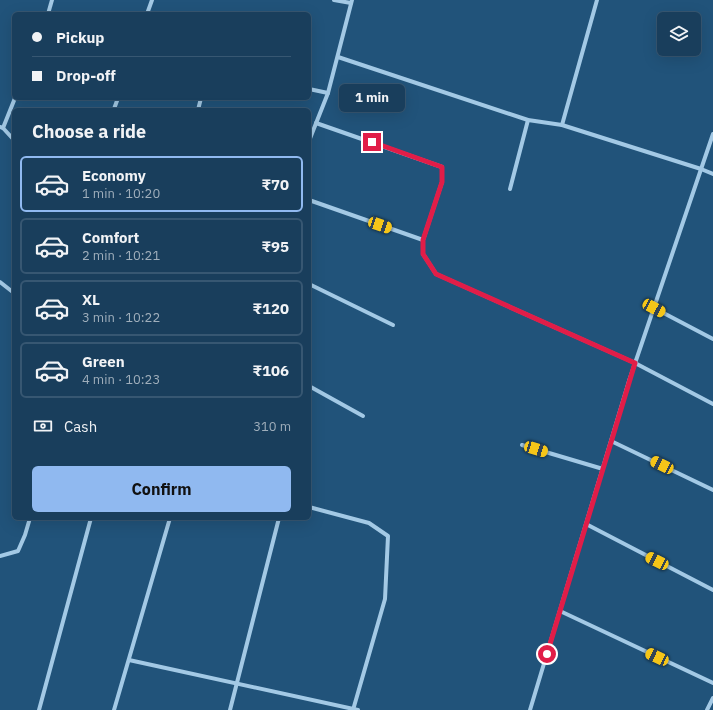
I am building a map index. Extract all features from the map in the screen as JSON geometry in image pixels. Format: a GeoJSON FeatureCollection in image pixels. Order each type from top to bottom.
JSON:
{"type":"FeatureCollection","features":[{"type":"Feature","properties":{"kind":"street"},"geometry":{"type":"LineString","coordinates":[[49,12],[52,0]]}},
{"type":"Feature","properties":{"kind":"street"},"geometry":{"type":"LineString","coordinates":[[148,12],[152,0]]}},
{"type":"Feature","properties":{"kind":"street"},"geometry":{"type":"LineString","coordinates":[[311,136],[328,93],[352,2],[334,0]]}},
{"type":"Feature","properties":{"kind":"street"},"geometry":{"type":"LineString","coordinates":[[562,125],[597,0]]}},
{"type":"Feature","properties":{"kind":"street"},"geometry":{"type":"LineString","coordinates":[[338,57],[528,120],[562,125],[713,174]]}},
{"type":"Feature","properties":{"kind":"street"},"geometry":{"type":"LineString","coordinates":[[311,89],[328,93]]}},
{"type":"Feature","properties":{"kind":"street"},"geometry":{"type":"LineString","coordinates":[[12,138],[1,127],[14,100]]}},
{"type":"Feature","properties":{"kind":"street"},"geometry":{"type":"LineString","coordinates":[[510,189],[528,120]]}},
{"type":"Feature","properties":{"kind":"street"},"geometry":{"type":"LineString","coordinates":[[316,123],[442,167],[442,182],[423,240],[423,254],[436,274],[635,363],[713,404]]}},
{"type":"Feature","properties":{"kind":"street"},"geometry":{"type":"LineString","coordinates":[[530,710],[635,363],[713,134]]}},
{"type":"Feature","properties":{"kind":"street"},"geometry":{"type":"LineString","coordinates":[[311,201],[423,240]]}},
{"type":"Feature","properties":{"kind":"street"},"geometry":{"type":"LineString","coordinates":[[0,282],[12,291]]}},
{"type":"Feature","properties":{"kind":"street"},"geometry":{"type":"LineString","coordinates":[[311,285],[393,325]]}},
{"type":"Feature","properties":{"kind":"street"},"geometry":{"type":"LineString","coordinates":[[654,308],[713,339]]}},
{"type":"Feature","properties":{"kind":"street"},"geometry":{"type":"LineString","coordinates":[[311,387],[363,416]]}},
{"type":"Feature","properties":{"kind":"street"},"geometry":{"type":"LineString","coordinates":[[611,441],[713,490]]}},
{"type":"Feature","properties":{"kind":"street"},"geometry":{"type":"LineString","coordinates":[[522,445],[603,469]]}},
{"type":"Feature","properties":{"kind":"street"},"geometry":{"type":"LineString","coordinates":[[129,660],[355,710],[385,599],[388,536],[369,522],[311,508]]}},
{"type":"Feature","properties":{"kind":"street"},"geometry":{"type":"LineString","coordinates":[[0,556],[18,551],[29,520]]}},
{"type":"Feature","properties":{"kind":"street"},"geometry":{"type":"LineString","coordinates":[[39,710],[90,520]]}},
{"type":"Feature","properties":{"kind":"street"},"geometry":{"type":"LineString","coordinates":[[114,710],[169,520]]}},
{"type":"Feature","properties":{"kind":"street"},"geometry":{"type":"LineString","coordinates":[[230,710],[238,684],[279,520]]}},
{"type":"Feature","properties":{"kind":"street"},"geometry":{"type":"LineString","coordinates":[[586,524],[713,590]]}},
{"type":"Feature","properties":{"kind":"street"},"geometry":{"type":"LineString","coordinates":[[560,611],[713,683]]}},
{"type":"Feature","properties":{"kind":"street"},"geometry":{"type":"LineString","coordinates":[[707,710],[713,698]]}},
{"type":"Feature","properties":{"kind":"route"},"geometry":{"type":"LineString","coordinates":[[372,142],[442,167],[442,182],[423,240],[423,254],[436,274],[635,363],[547,654]]}}]}
